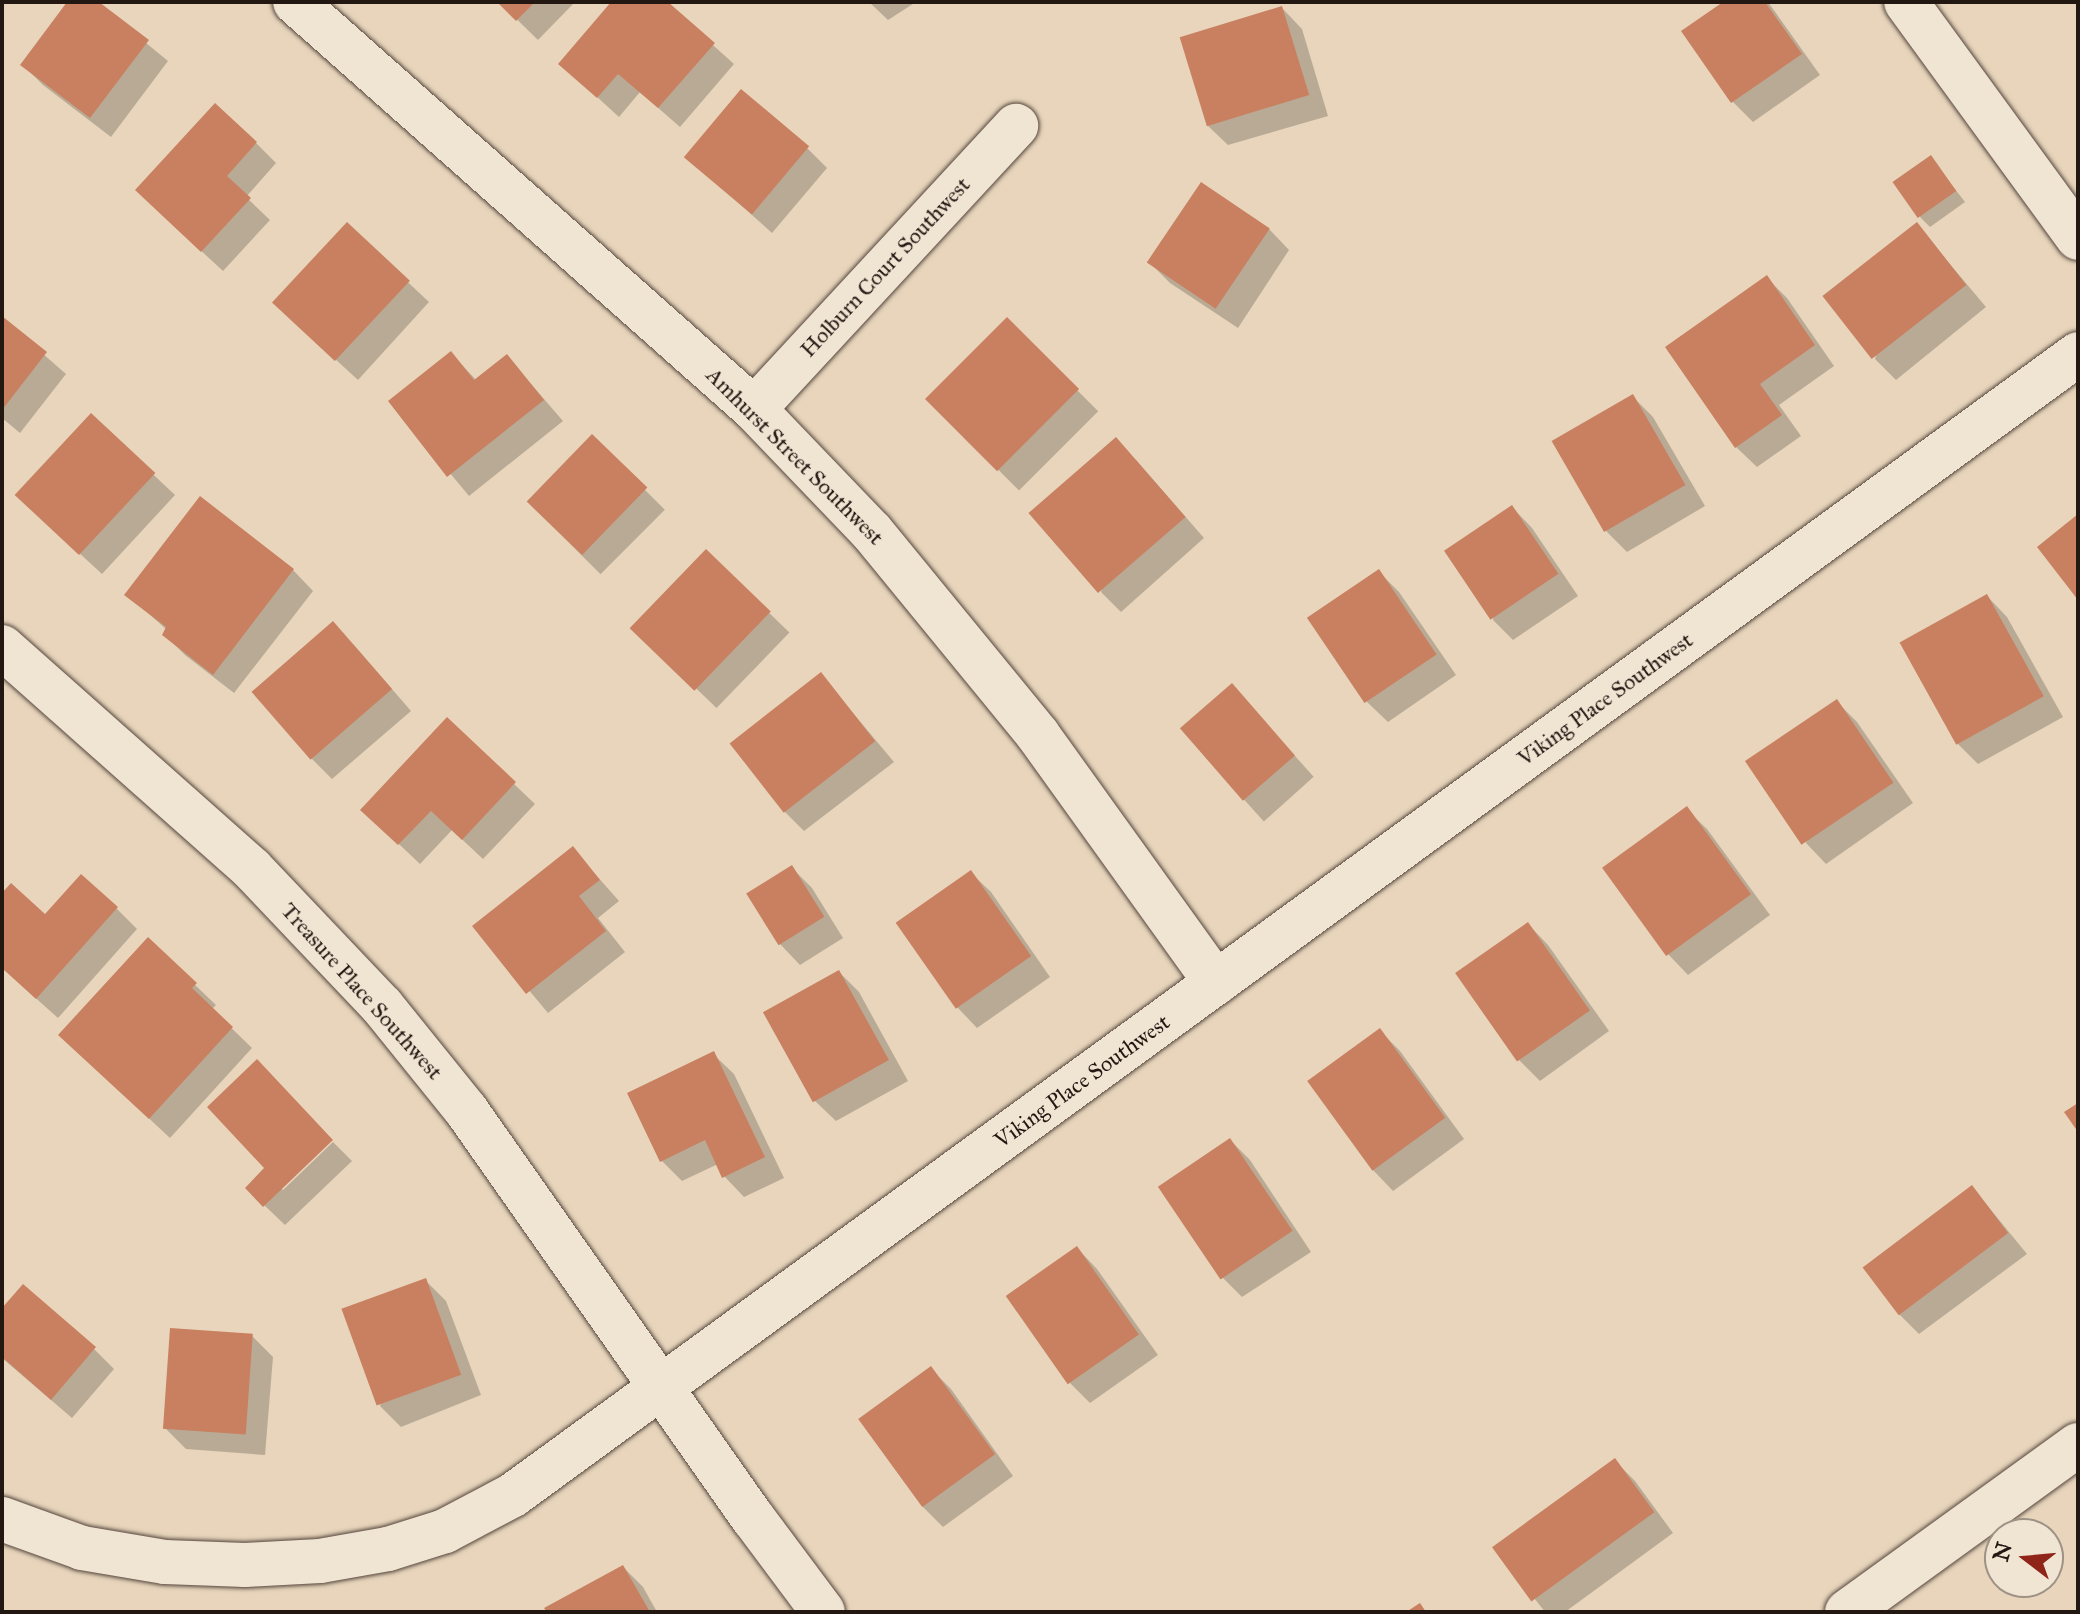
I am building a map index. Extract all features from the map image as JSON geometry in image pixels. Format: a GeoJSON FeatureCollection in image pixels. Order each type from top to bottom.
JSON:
{"type":"FeatureCollection","features":[{"type":"Feature","properties":{"kind":"street","name":"Amhurst Street Southwest"},"geometry":{"type":"LineString","coordinates":[[295,2],[754,409],[872,532],[1038,735],[1216,983]]}},
{"type":"Feature","properties":{"kind":"street"},"geometry":{"type":"LineString","coordinates":[[1906,2],[2078,238]]}},
{"type":"Feature","properties":{"kind":"street","name":"Holburn Court Southwest"},"geometry":{"type":"LineString","coordinates":[[754,409],[1016,126]]}},
{"type":"Feature","properties":{"kind":"street","name":"Viking Place Southwest"},"geometry":{"type":"LineString","coordinates":[[2,1519],[82,1548],[165,1562],[260,1564],[320,1561],[388,1549],[445,1531],[513,1495],[2078,354]]}},
{"type":"Feature","properties":{"kind":"street","name":"Treasure Place Southwest"},"geometry":{"type":"LineString","coordinates":[[2,647],[252,869],[382,1006],[466,1110],[823,1612]]}},
{"type":"Feature","properties":{"kind":"street"},"geometry":{"type":"LineString","coordinates":[[1847,1612],[2078,1445]]}},
{"type":"Feature","properties":{"kind":"building"},"geometry":{"type":"Polygon","coordinates":[[[67,2],[99,2],[149,40],[90,118],[20,65],[67,2]]]}},
{"type":"Feature","properties":{"kind":"building"},"geometry":{"type":"Polygon","coordinates":[[[497,2],[535,2],[516,21],[497,2]]]}},
{"type":"Feature","properties":{"kind":"building"},"geometry":{"type":"Polygon","coordinates":[[[611,2],[668,2],[715,43],[658,108],[618,74],[597,98],[558,64],[611,2]]]}},
{"type":"Feature","properties":{"kind":"building"},"geometry":{"type":"Polygon","coordinates":[[[1723,2],[1765,2],[1802,54],[1731,103],[1681,31],[1723,2]]]}},
{"type":"Feature","properties":{"kind":"building"},"geometry":{"type":"Polygon","coordinates":[[[1282,6],[1309,95],[1207,126],[1180,37],[1282,6]]]}},
{"type":"Feature","properties":{"kind":"building"},"geometry":{"type":"Polygon","coordinates":[[[741,89],[809,146],[752,214],[684,157],[741,89]]]}},
{"type":"Feature","properties":{"kind":"building"},"geometry":{"type":"Polygon","coordinates":[[[215,103],[257,142],[227,176],[251,198],[201,252],[135,190],[215,103]]]}},
{"type":"Feature","properties":{"kind":"building"},"geometry":{"type":"Polygon","coordinates":[[[1931,155],[1956,191],[1918,218],[1892,182],[1931,155]]]}},
{"type":"Feature","properties":{"kind":"building"},"geometry":{"type":"Polygon","coordinates":[[[1201,182],[1270,228],[1216,309],[1147,262],[1201,182]]]}},
{"type":"Feature","properties":{"kind":"building"},"geometry":{"type":"Polygon","coordinates":[[[347,222],[410,281],[335,361],[272,302],[347,222]]]}},
{"type":"Feature","properties":{"kind":"building"},"geometry":{"type":"Polygon","coordinates":[[[1917,222],[1966,285],[1872,359],[1822,296],[1917,222]]]}},
{"type":"Feature","properties":{"kind":"building"},"geometry":{"type":"Polygon","coordinates":[[[1767,275],[1815,345],[1760,384],[1782,415],[1735,448],[1665,347],[1767,275]]]}},
{"type":"Feature","properties":{"kind":"building"},"geometry":{"type":"Polygon","coordinates":[[[2,316],[47,352],[2,410],[2,316]]]}},
{"type":"Feature","properties":{"kind":"building"},"geometry":{"type":"Polygon","coordinates":[[[1007,317],[1079,389],[997,471],[925,399],[1007,317]]]}},
{"type":"Feature","properties":{"kind":"building"},"geometry":{"type":"Polygon","coordinates":[[[451,351],[474,380],[507,354],[544,400],[447,477],[388,401],[451,351]]]}},
{"type":"Feature","properties":{"kind":"building"},"geometry":{"type":"Polygon","coordinates":[[[1633,394],[1686,485],[1604,532],[1552,441],[1633,394]]]}},
{"type":"Feature","properties":{"kind":"building"},"geometry":{"type":"Polygon","coordinates":[[[91,413],[155,473],[79,555],[15,495],[91,413]]]}},
{"type":"Feature","properties":{"kind":"building"},"geometry":{"type":"Polygon","coordinates":[[[592,434],[647,487],[582,555],[527,502],[592,434]]]}},
{"type":"Feature","properties":{"kind":"building"},"geometry":{"type":"Polygon","coordinates":[[[1116,437],[1186,517],[1098,593],[1028,513],[1116,437]]]}},
{"type":"Feature","properties":{"kind":"building"},"geometry":{"type":"Polygon","coordinates":[[[200,496],[294,569],[213,675],[162,635],[166,627],[124,595],[200,496]]]}},
{"type":"Feature","properties":{"kind":"building"},"geometry":{"type":"Polygon","coordinates":[[[1512,505],[1558,574],[1490,620],[1444,551],[1512,505]]]}},
{"type":"Feature","properties":{"kind":"building"},"geometry":{"type":"Polygon","coordinates":[[[2078,514],[2078,600],[2037,547],[2078,514]]]}},
{"type":"Feature","properties":{"kind":"building"},"geometry":{"type":"Polygon","coordinates":[[[706,549],[771,612],[694,691],[630,628],[706,549]]]}},
{"type":"Feature","properties":{"kind":"building"},"geometry":{"type":"Polygon","coordinates":[[[1379,569],[1437,654],[1364,703],[1307,618],[1379,569]]]}},
{"type":"Feature","properties":{"kind":"building"},"geometry":{"type":"Polygon","coordinates":[[[1987,594],[2044,696],[1956,745],[1900,642],[1987,594]]]}},
{"type":"Feature","properties":{"kind":"building"},"geometry":{"type":"Polygon","coordinates":[[[333,621],[392,689],[311,760],[251,692],[333,621]]]}},
{"type":"Feature","properties":{"kind":"building"},"geometry":{"type":"Polygon","coordinates":[[[821,672],[875,741],[784,813],[730,743],[821,672]]]}},
{"type":"Feature","properties":{"kind":"building"},"geometry":{"type":"Polygon","coordinates":[[[1232,683],[1295,755],[1243,801],[1180,728],[1232,683]]]}},
{"type":"Feature","properties":{"kind":"building"},"geometry":{"type":"Polygon","coordinates":[[[1837,699],[1893,783],[1801,845],[1745,761],[1837,699]]]}},
{"type":"Feature","properties":{"kind":"building"},"geometry":{"type":"Polygon","coordinates":[[[447,717],[516,782],[462,840],[431,811],[398,845],[360,810],[447,717]]]}},
{"type":"Feature","properties":{"kind":"building"},"geometry":{"type":"Polygon","coordinates":[[[1687,806],[1751,894],[1666,956],[1602,868],[1687,806]]]}},
{"type":"Feature","properties":{"kind":"building"},"geometry":{"type":"Polygon","coordinates":[[[573,846],[600,880],[579,896],[606,931],[526,994],[472,926],[573,846]]]}},
{"type":"Feature","properties":{"kind":"building"},"geometry":{"type":"Polygon","coordinates":[[[792,865],[824,917],[779,945],[746,894],[792,865]]]}},
{"type":"Feature","properties":{"kind":"building"},"geometry":{"type":"Polygon","coordinates":[[[971,870],[1031,956],[956,1009],[896,923],[971,870]]]}},
{"type":"Feature","properties":{"kind":"building"},"geometry":{"type":"Polygon","coordinates":[[[81,874],[118,907],[36,999],[2,968],[2,893],[11,883],[45,914],[81,874]]]}},
{"type":"Feature","properties":{"kind":"building"},"geometry":{"type":"Polygon","coordinates":[[[1528,922],[1590,1010],[1517,1062],[1455,973],[1528,922]]]}},
{"type":"Feature","properties":{"kind":"building"},"geometry":{"type":"Polygon","coordinates":[[[148,937],[197,983],[192,988],[233,1027],[149,1119],[58,1035],[148,937]]]}},
{"type":"Feature","properties":{"kind":"building"},"geometry":{"type":"Polygon","coordinates":[[[839,970],[889,1060],[813,1102],[763,1012],[839,970]]]}},
{"type":"Feature","properties":{"kind":"building"},"geometry":{"type":"Polygon","coordinates":[[[1380,1028],[1445,1118],[1372,1171],[1307,1081],[1380,1028]]]}},
{"type":"Feature","properties":{"kind":"building"},"geometry":{"type":"Polygon","coordinates":[[[714,1051],[765,1157],[722,1178],[705,1140],[660,1162],[627,1093],[714,1051]]]}},
{"type":"Feature","properties":{"kind":"building"},"geometry":{"type":"Polygon","coordinates":[[[257,1059],[333,1140],[263,1207],[245,1188],[264,1168],[207,1107],[257,1059]]]}},
{"type":"Feature","properties":{"kind":"building"},"geometry":{"type":"Polygon","coordinates":[[[2078,1103],[2078,1132],[2064,1112],[2078,1103]]]}},
{"type":"Feature","properties":{"kind":"building"},"geometry":{"type":"Polygon","coordinates":[[[1230,1138],[1293,1231],[1221,1280],[1158,1187],[1230,1138]]]}},
{"type":"Feature","properties":{"kind":"building"},"geometry":{"type":"Polygon","coordinates":[[[1972,1185],[2008,1233],[1899,1315],[1863,1267],[1972,1185]]]}},
{"type":"Feature","properties":{"kind":"building"},"geometry":{"type":"Polygon","coordinates":[[[1077,1246],[1139,1334],[1068,1384],[1006,1296],[1077,1246]]]}},
{"type":"Feature","properties":{"kind":"building"},"geometry":{"type":"Polygon","coordinates":[[[426,1278],[461,1375],[377,1406],[341,1309],[426,1278]]]}},
{"type":"Feature","properties":{"kind":"building"},"geometry":{"type":"Polygon","coordinates":[[[23,1284],[96,1347],[51,1400],[2,1357],[2,1308],[23,1284]]]}},
{"type":"Feature","properties":{"kind":"building"},"geometry":{"type":"Polygon","coordinates":[[[170,1328],[253,1334],[246,1435],[163,1429],[170,1328]]]}},
{"type":"Feature","properties":{"kind":"building"},"geometry":{"type":"Polygon","coordinates":[[[931,1366],[995,1454],[922,1507],[858,1419],[931,1366]]]}},
{"type":"Feature","properties":{"kind":"building"},"geometry":{"type":"Polygon","coordinates":[[[1615,1458],[1654,1512],[1531,1602],[1492,1547],[1615,1458]]]}},
{"type":"Feature","properties":{"kind":"building"},"geometry":{"type":"Polygon","coordinates":[[[623,1565],[650,1612],[547,1612],[544,1608],[623,1565]]]}},
{"type":"Feature","properties":{"kind":"building"},"geometry":{"type":"Polygon","coordinates":[[[1420,1603],[1426,1612],[1406,1612],[1420,1603]]]}}]}
